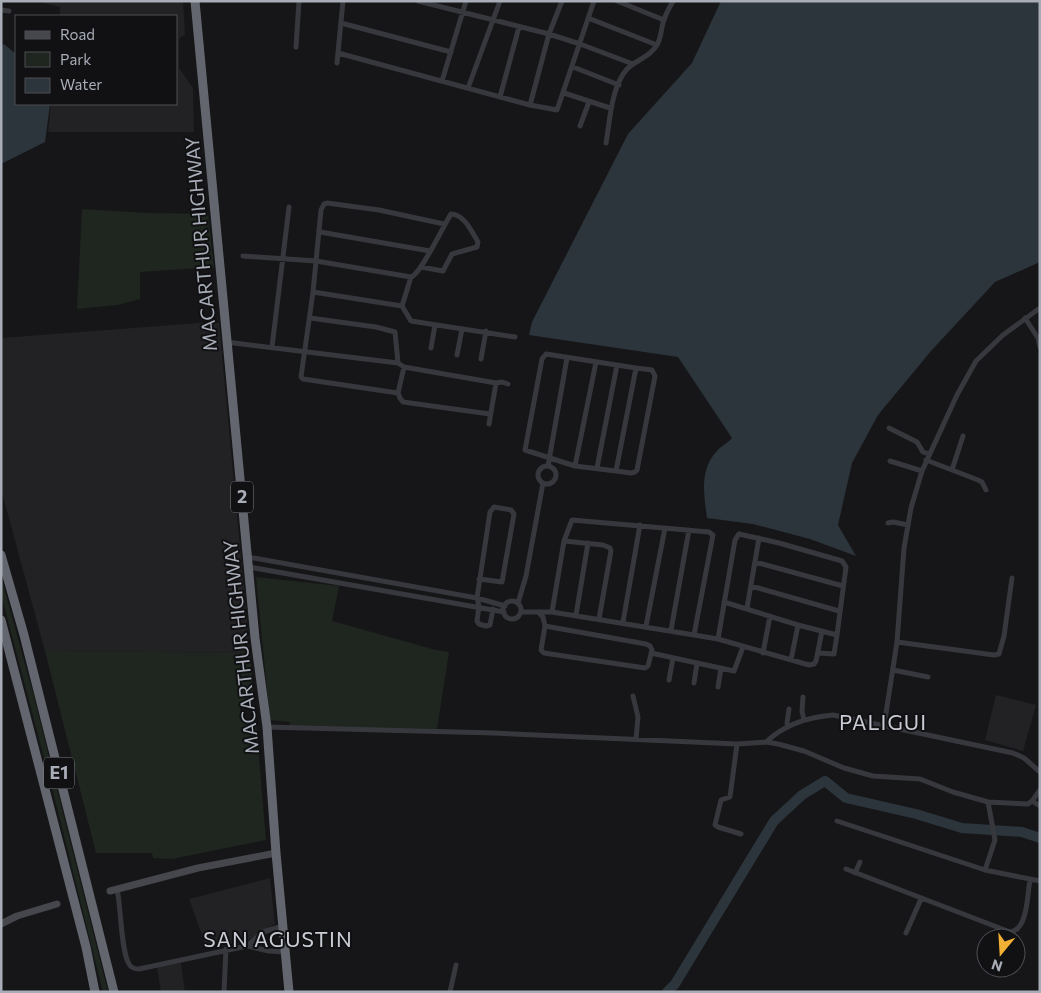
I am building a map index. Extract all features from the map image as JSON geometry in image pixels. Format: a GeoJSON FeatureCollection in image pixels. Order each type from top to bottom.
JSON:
{"type":"FeatureCollection","features":[{"type":"Feature","properties":{"kind":"highway","name":"MACARTHUR HIGHWAY"},"geometry":{"type":"LineString","coordinates":[[195,1],[255,638],[267,727],[284,952],[289,992]]}},
{"type":"Feature","properties":{"kind":"highway","name":"E1"},"geometry":{"type":"LineString","coordinates":[[1,555],[24,635],[114,992]]}},
{"type":"Feature","properties":{"kind":"highway","name":"E1"},"geometry":{"type":"LineString","coordinates":[[1,620],[86,948],[95,992]]}},
{"type":"Feature","properties":{"kind":"main road"},"geometry":{"type":"LineString","coordinates":[[113,890],[198,868],[276,854]]}},
{"type":"Feature","properties":{"kind":"main road"},"geometry":{"type":"LineString","coordinates":[[1,924],[17,916],[57,904]]}},
{"type":"Feature","properties":{"kind":"street"},"geometry":{"type":"LineString","coordinates":[[296,48],[299,1]]}},
{"type":"Feature","properties":{"kind":"street"},"geometry":{"type":"LineString","coordinates":[[337,63],[343,1]]}},
{"type":"Feature","properties":{"kind":"street"},"geometry":{"type":"LineString","coordinates":[[418,1],[549,34],[633,64]]}},
{"type":"Feature","properties":{"kind":"street"},"geometry":{"type":"LineString","coordinates":[[442,81],[466,1]]}},
{"type":"Feature","properties":{"kind":"street"},"geometry":{"type":"LineString","coordinates":[[468,88],[500,1]]}},
{"type":"Feature","properties":{"kind":"street"},"geometry":{"type":"LineString","coordinates":[[530,104],[549,34],[562,1]]}},
{"type":"Feature","properties":{"kind":"street"},"geometry":{"type":"LineString","coordinates":[[338,53],[500,97],[556,110],[564,93],[594,1]]}},
{"type":"Feature","properties":{"kind":"street"},"geometry":{"type":"LineString","coordinates":[[617,1],[664,20]]}},
{"type":"Feature","properties":{"kind":"street"},"geometry":{"type":"LineString","coordinates":[[606,143],[610,108],[624,73],[633,64],[649,54],[657,45],[664,20],[673,1]]}},
{"type":"Feature","properties":{"kind":"street"},"geometry":{"type":"LineString","coordinates":[[1,10],[9,11]]}},
{"type":"Feature","properties":{"kind":"street"},"geometry":{"type":"LineString","coordinates":[[588,18],[657,45]]}},
{"type":"Feature","properties":{"kind":"street"},"geometry":{"type":"LineString","coordinates":[[341,23],[451,52]]}},
{"type":"Feature","properties":{"kind":"street"},"geometry":{"type":"LineString","coordinates":[[500,97],[519,27]]}},
{"type":"Feature","properties":{"kind":"street"},"geometry":{"type":"LineString","coordinates":[[573,67],[619,85]]}},
{"type":"Feature","properties":{"kind":"street"},"geometry":{"type":"LineString","coordinates":[[564,93],[610,108]]}},
{"type":"Feature","properties":{"kind":"street"},"geometry":{"type":"LineString","coordinates":[[580,126],[589,102]]}},
{"type":"Feature","properties":{"kind":"street"},"geometry":{"type":"LineString","coordinates":[[398,393],[302,379],[322,208],[327,203],[379,210],[444,224]]}},
{"type":"Feature","properties":{"kind":"street"},"geometry":{"type":"LineString","coordinates":[[272,347],[289,207]]}},
{"type":"Feature","properties":{"kind":"street"},"geometry":{"type":"LineString","coordinates":[[243,256],[316,261],[410,278],[415,276],[422,267],[451,214],[456,214],[467,225],[478,242],[478,246],[452,254],[443,271],[422,267]]}},
{"type":"Feature","properties":{"kind":"street"},"geometry":{"type":"LineString","coordinates":[[320,232],[430,250]]}},
{"type":"Feature","properties":{"kind":"street"},"geometry":{"type":"LineString","coordinates":[[402,306],[410,278]]}},
{"type":"Feature","properties":{"kind":"street"},"geometry":{"type":"LineString","coordinates":[[313,292],[402,306],[412,321],[516,337]]}},
{"type":"Feature","properties":{"kind":"street"},"geometry":{"type":"LineString","coordinates":[[884,726],[897,642],[904,548],[908,525],[926,460],[957,395],[976,361],[1003,335],[1040,308]]}},
{"type":"Feature","properties":{"kind":"street"},"geometry":{"type":"LineString","coordinates":[[310,318],[376,327],[395,332],[398,363]]}},
{"type":"Feature","properties":{"kind":"street"},"geometry":{"type":"LineString","coordinates":[[1025,318],[1038,338],[1040,347]]}},
{"type":"Feature","properties":{"kind":"street"},"geometry":{"type":"LineString","coordinates":[[431,348],[435,325]]}},
{"type":"Feature","properties":{"kind":"street"},"geometry":{"type":"LineString","coordinates":[[457,355],[462,329]]}},
{"type":"Feature","properties":{"kind":"street"},"geometry":{"type":"LineString","coordinates":[[481,359],[486,332]]}},
{"type":"Feature","properties":{"kind":"street"},"geometry":{"type":"LineString","coordinates":[[226,342],[398,363],[404,367],[496,384],[502,382],[508,384]]}},
{"type":"Feature","properties":{"kind":"street"},"geometry":{"type":"LineString","coordinates":[[546,354],[596,362],[652,370],[654,372],[637,470],[635,472],[575,466],[527,451],[525,446],[542,356],[546,354]]}},
{"type":"Feature","properties":{"kind":"street"},"geometry":{"type":"LineString","coordinates":[[548,466],[567,358]]}},
{"type":"Feature","properties":{"kind":"street"},"geometry":{"type":"LineString","coordinates":[[575,466],[596,362]]}},
{"type":"Feature","properties":{"kind":"street"},"geometry":{"type":"LineString","coordinates":[[597,468],[617,365]]}},
{"type":"Feature","properties":{"kind":"street"},"geometry":{"type":"LineString","coordinates":[[404,367],[398,393],[403,402],[490,414]]}},
{"type":"Feature","properties":{"kind":"street"},"geometry":{"type":"LineString","coordinates":[[616,471],[636,368]]}},
{"type":"Feature","properties":{"kind":"street"},"geometry":{"type":"LineString","coordinates":[[489,424],[496,384]]}},
{"type":"Feature","properties":{"kind":"street"},"geometry":{"type":"LineString","coordinates":[[889,428],[917,442],[923,452],[929,454]]}},
{"type":"Feature","properties":{"kind":"street"},"geometry":{"type":"LineString","coordinates":[[952,470],[963,436]]}},
{"type":"Feature","properties":{"kind":"street"},"geometry":{"type":"LineString","coordinates":[[926,460],[982,482],[986,490]]}},
{"type":"Feature","properties":{"kind":"street"},"geometry":{"type":"LineString","coordinates":[[890,461],[922,471]]}},
{"type":"Feature","properties":{"kind":"street"},"geometry":{"type":"LineString","coordinates":[[548,466],[555,471],[555,477],[552,482],[543,483],[539,480],[538,471],[542,467],[548,466]]}},
{"type":"Feature","properties":{"kind":"street"},"geometry":{"type":"LineString","coordinates":[[248,557],[477,598],[504,609],[508,618],[513,619],[518,617],[521,612],[521,607],[518,603],[526,576],[543,483]]}},
{"type":"Feature","properties":{"kind":"street"},"geometry":{"type":"LineString","coordinates":[[478,579],[502,582],[514,514],[511,510],[494,507],[490,510],[478,579],[479,624],[490,625],[493,610]]}},
{"type":"Feature","properties":{"kind":"street"},"geometry":{"type":"LineString","coordinates":[[552,612],[564,541],[572,520],[709,532],[712,535],[694,635]]}},
{"type":"Feature","properties":{"kind":"street"},"geometry":{"type":"LineString","coordinates":[[888,523],[908,525]]}},
{"type":"Feature","properties":{"kind":"street"},"geometry":{"type":"LineString","coordinates":[[622,622],[640,525]]}},
{"type":"Feature","properties":{"kind":"street"},"geometry":{"type":"LineString","coordinates":[[646,626],[665,528]]}},
{"type":"Feature","properties":{"kind":"street"},"geometry":{"type":"LineString","coordinates":[[671,630],[689,530]]}},
{"type":"Feature","properties":{"kind":"street"},"geometry":{"type":"LineString","coordinates":[[718,639],[737,535],[759,538],[842,561],[846,567],[834,654],[818,653]]}},
{"type":"Feature","properties":{"kind":"street"},"geometry":{"type":"LineString","coordinates":[[746,608],[759,538]]}},
{"type":"Feature","properties":{"kind":"street"},"geometry":{"type":"LineString","coordinates":[[564,541],[603,545],[610,548],[599,618]]}},
{"type":"Feature","properties":{"kind":"street"},"geometry":{"type":"LineString","coordinates":[[576,615],[588,543]]}},
{"type":"Feature","properties":{"kind":"street"},"geometry":{"type":"LineString","coordinates":[[265,570],[266,560]]}},
{"type":"Feature","properties":{"kind":"street"},"geometry":{"type":"LineString","coordinates":[[755,562],[843,586]]}},
{"type":"Feature","properties":{"kind":"street"},"geometry":{"type":"LineString","coordinates":[[295,575],[296,565]]}},
{"type":"Feature","properties":{"kind":"street"},"geometry":{"type":"LineString","coordinates":[[249,567],[479,606],[493,610],[504,609],[510,602],[518,603]]}},
{"type":"Feature","properties":{"kind":"street"},"geometry":{"type":"LineString","coordinates":[[897,642],[994,656],[999,654],[1004,636],[1012,578]]}},
{"type":"Feature","properties":{"kind":"street"},"geometry":{"type":"LineString","coordinates":[[368,587],[370,579]]}},
{"type":"Feature","properties":{"kind":"street"},"geometry":{"type":"LineString","coordinates":[[751,586],[839,611]]}},
{"type":"Feature","properties":{"kind":"street"},"geometry":{"type":"LineString","coordinates":[[724,602],[837,635]]}},
{"type":"Feature","properties":{"kind":"street"},"geometry":{"type":"LineString","coordinates":[[521,612],[552,612],[671,630],[718,639],[809,665],[814,664],[822,631]]}},
{"type":"Feature","properties":{"kind":"street"},"geometry":{"type":"LineString","coordinates":[[538,612],[543,617],[545,626],[542,650],[544,653],[645,668],[648,666],[651,653],[650,646],[646,644],[545,626]]}},
{"type":"Feature","properties":{"kind":"street"},"geometry":{"type":"LineString","coordinates":[[763,653],[770,616]]}},
{"type":"Feature","properties":{"kind":"street"},"geometry":{"type":"LineString","coordinates":[[791,660],[798,625]]}},
{"type":"Feature","properties":{"kind":"street"},"geometry":{"type":"LineString","coordinates":[[651,653],[734,671],[743,647]]}},
{"type":"Feature","properties":{"kind":"street"},"geometry":{"type":"LineString","coordinates":[[669,680],[674,658]]}},
{"type":"Feature","properties":{"kind":"street"},"geometry":{"type":"LineString","coordinates":[[694,683],[697,663]]}},
{"type":"Feature","properties":{"kind":"street"},"geometry":{"type":"LineString","coordinates":[[718,687],[721,668]]}},
{"type":"Feature","properties":{"kind":"street"},"geometry":{"type":"LineString","coordinates":[[893,670],[928,677]]}},
{"type":"Feature","properties":{"kind":"street"},"geometry":{"type":"LineString","coordinates":[[633,696],[638,717],[636,739]]}},
{"type":"Feature","properties":{"kind":"street"},"geometry":{"type":"LineString","coordinates":[[803,697],[802,711],[804,720]]}},
{"type":"Feature","properties":{"kind":"street"},"geometry":{"type":"LineString","coordinates":[[788,727],[789,709]]}},
{"type":"Feature","properties":{"kind":"street"},"geometry":{"type":"LineString","coordinates":[[766,742],[788,727],[804,720],[833,715],[1013,753],[1024,758],[1040,772]]}},
{"type":"Feature","properties":{"kind":"street"},"geometry":{"type":"LineString","coordinates":[[267,727],[494,733],[737,744],[766,742],[804,751],[844,768],[885,778],[920,779],[953,792],[988,802],[1028,804],[1040,790]]}},
{"type":"Feature","properties":{"kind":"street"},"geometry":{"type":"LineString","coordinates":[[737,744],[730,797],[721,800],[715,825],[741,834]]}},
{"type":"Feature","properties":{"kind":"street"},"geometry":{"type":"LineString","coordinates":[[1032,801],[1040,806]]}},
{"type":"Feature","properties":{"kind":"street"},"geometry":{"type":"LineString","coordinates":[[985,870],[994,845],[988,802]]}},
{"type":"Feature","properties":{"kind":"street"},"geometry":{"type":"LineString","coordinates":[[837,821],[985,870],[1040,881]]}},
{"type":"Feature","properties":{"kind":"street"},"geometry":{"type":"LineString","coordinates":[[855,872],[860,862]]}},
{"type":"Feature","properties":{"kind":"street"},"geometry":{"type":"LineString","coordinates":[[846,869],[1010,932],[1015,932],[1020,928],[1030,880]]}},
{"type":"Feature","properties":{"kind":"street"},"geometry":{"type":"LineString","coordinates":[[113,890],[125,952],[129,965],[133,968],[139,969],[196,958],[246,946],[284,952]]}},
{"type":"Feature","properties":{"kind":"street"},"geometry":{"type":"LineString","coordinates":[[906,933],[921,899]]}},
{"type":"Feature","properties":{"kind":"street"},"geometry":{"type":"LineString","coordinates":[[246,946],[264,932],[283,926]]}},
{"type":"Feature","properties":{"kind":"street"},"geometry":{"type":"LineString","coordinates":[[224,992],[226,950]]}},
{"type":"Feature","properties":{"kind":"street"},"geometry":{"type":"LineString","coordinates":[[450,992],[456,965]]}},
{"type":"Feature","properties":{"kind":"shaded area"},"geometry":{"type":"Polygon","coordinates":[[[37,1],[183,1],[185,34],[179,39],[179,68],[193,88],[194,132],[48,132],[51,105],[178,105],[178,15],[60,15],[60,7],[37,1]]]}},
{"type":"Feature","properties":{"kind":"shaded area"},"geometry":{"type":"Polygon","coordinates":[[[219,323],[250,653],[45,651],[1,489],[1,338],[219,323]]]}},
{"type":"Feature","properties":{"kind":"shaded area"},"geometry":{"type":"Polygon","coordinates":[[[996,695],[1036,705],[1023,751],[985,740],[996,695]]]}},
{"type":"Feature","properties":{"kind":"shaded area"},"geometry":{"type":"Polygon","coordinates":[[[270,878],[275,924],[247,941],[207,949],[189,899],[270,878]]]}},
{"type":"Feature","properties":{"kind":"shaded area"},"geometry":{"type":"Polygon","coordinates":[[[181,963],[185,992],[161,992],[157,967],[181,963]]]}},
{"type":"Feature","properties":{"kind":"green space"},"geometry":{"type":"Polygon","coordinates":[[[82,209],[208,214],[214,267],[140,272],[140,299],[118,305],[77,309],[82,209]]]}},
{"type":"Feature","properties":{"kind":"green space"},"geometry":{"type":"Polygon","coordinates":[[[1,577],[33,693],[108,992],[103,992],[1,594],[1,577]]]}},
{"type":"Feature","properties":{"kind":"green space"},"geometry":{"type":"Polygon","coordinates":[[[256,577],[339,586],[332,621],[449,652],[437,729],[290,726],[290,722],[270,720],[256,577]]]}},
{"type":"Feature","properties":{"kind":"green space"},"geometry":{"type":"Polygon","coordinates":[[[45,651],[250,653],[254,701],[240,703],[241,720],[256,722],[266,840],[172,859],[153,858],[152,853],[96,853],[45,651]]]}},
{"type":"Feature","properties":{"kind":"water"},"geometry":{"type":"Polygon","coordinates":[[[721,1],[1040,1],[1040,262],[995,282],[931,351],[878,415],[852,463],[838,525],[856,556],[810,539],[753,524],[707,518],[704,483],[707,466],[717,451],[732,438],[678,357],[529,335],[532,322],[628,134],[692,63],[721,1]]]}},
{"type":"Feature","properties":{"kind":"water"},"geometry":{"type":"Polygon","coordinates":[[[4,44],[15,53],[15,105],[50,105],[45,142],[1,164],[1,46],[4,44]]]}},
{"type":"Feature","properties":{"kind":"waterway"},"geometry":{"type":"LineString","coordinates":[[667,992],[675,984],[774,821],[802,795],[825,781],[846,798],[916,814],[962,828],[1022,832],[1040,838]]}},
{"type":"Feature","properties":{"kind":"district","name":"PALIGUI"},"geometry":{"type":"Point","coordinates":[883,723]}},
{"type":"Feature","properties":{"kind":"district","name":"SAN AGUSTIN"},"geometry":{"type":"Point","coordinates":[278,940]}}]}
